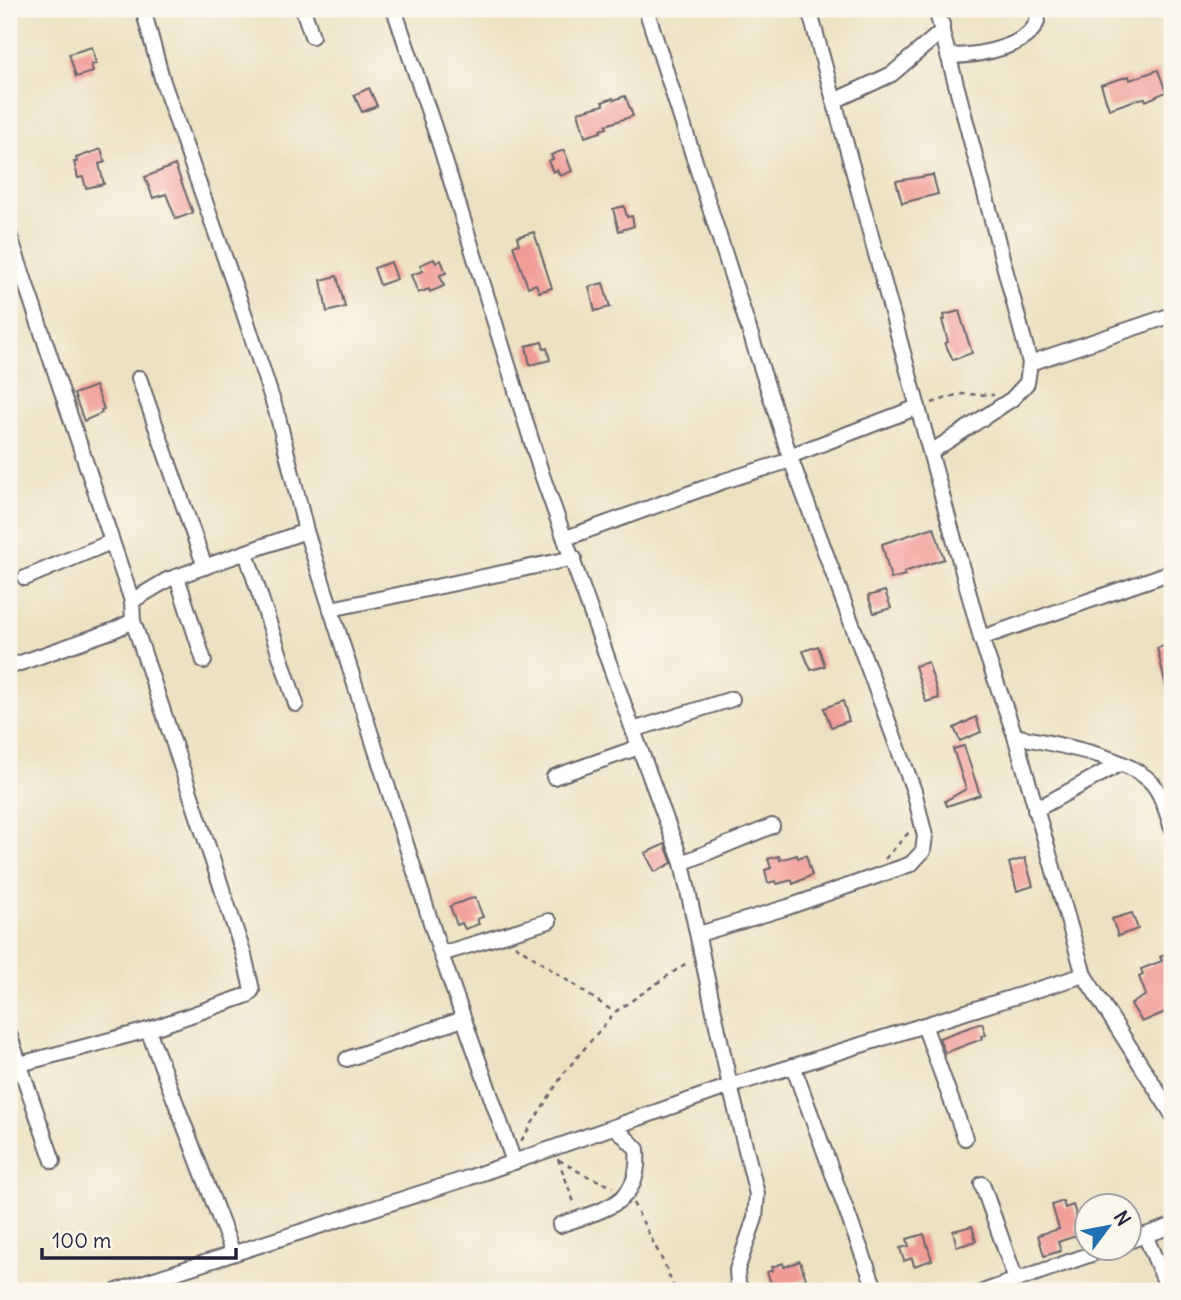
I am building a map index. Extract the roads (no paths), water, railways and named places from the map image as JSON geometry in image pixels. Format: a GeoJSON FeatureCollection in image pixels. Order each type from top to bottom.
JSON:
{"type":"FeatureCollection","features":[{"type":"Feature","properties":{"kind":"street"},"geometry":{"type":"LineString","coordinates":[[143,9],[163,82],[278,417],[306,531],[441,954],[513,1158]]}},
{"type":"Feature","properties":{"kind":"street"},"geometry":{"type":"LineString","coordinates":[[303,9],[312,36]]}},
{"type":"Feature","properties":{"kind":"street"},"geometry":{"type":"LineString","coordinates":[[394,9],[440,145],[542,475],[682,863],[730,1086],[757,1194],[755,1218],[737,1270],[741,1291]]}},
{"type":"Feature","properties":{"kind":"street"},"geometry":{"type":"LineString","coordinates":[[646,9],[791,458],[914,791],[925,836],[923,851],[911,864],[788,907],[699,934]]}},
{"type":"Feature","properties":{"kind":"street"},"geometry":{"type":"LineString","coordinates":[[809,9],[981,638],[1015,736],[1084,975],[1172,1114]]}},
{"type":"Feature","properties":{"kind":"street"},"geometry":{"type":"LineString","coordinates":[[931,452],[1016,395],[1027,383],[1030,363],[936,9]]}},
{"type":"Feature","properties":{"kind":"street"},"geometry":{"type":"LineString","coordinates":[[834,101],[892,74],[942,31],[944,9]]}},
{"type":"Feature","properties":{"kind":"street"},"geometry":{"type":"LineString","coordinates":[[948,56],[971,56],[995,51],[1033,32],[1039,19],[1038,9]]}},
{"type":"Feature","properties":{"kind":"street"},"geometry":{"type":"LineString","coordinates":[[9,234],[132,601],[133,621],[252,983],[252,990],[248,995],[148,1030],[20,1064]]}},
{"type":"Feature","properties":{"kind":"street"},"geometry":{"type":"LineString","coordinates":[[1030,363],[1172,315]]}},
{"type":"Feature","properties":{"kind":"street"},"geometry":{"type":"LineString","coordinates":[[139,378],[205,567]]}},
{"type":"Feature","properties":{"kind":"street"},"geometry":{"type":"LineString","coordinates":[[566,538],[791,458],[918,407]]}},
{"type":"Feature","properties":{"kind":"street"},"geometry":{"type":"LineString","coordinates":[[132,601],[167,580],[306,531]]}},
{"type":"Feature","properties":{"kind":"street"},"geometry":{"type":"LineString","coordinates":[[25,578],[111,542]]}},
{"type":"Feature","properties":{"kind":"street"},"geometry":{"type":"LineString","coordinates":[[246,553],[296,704]]}},
{"type":"Feature","properties":{"kind":"street"},"geometry":{"type":"LineString","coordinates":[[331,608],[574,558]]}},
{"type":"Feature","properties":{"kind":"street"},"geometry":{"type":"LineString","coordinates":[[981,638],[1172,572]]}},
{"type":"Feature","properties":{"kind":"street"},"geometry":{"type":"LineString","coordinates":[[177,577],[204,661]]}},
{"type":"Feature","properties":{"kind":"street"},"geometry":{"type":"LineString","coordinates":[[9,667],[133,621]]}},
{"type":"Feature","properties":{"kind":"street"},"geometry":{"type":"LineString","coordinates":[[633,730],[732,699]]}},
{"type":"Feature","properties":{"kind":"street"},"geometry":{"type":"LineString","coordinates":[[1015,736],[1080,749],[1132,768],[1154,785],[1168,804],[1172,829]]}},
{"type":"Feature","properties":{"kind":"street"},"geometry":{"type":"LineString","coordinates":[[554,777],[639,747]]}},
{"type":"Feature","properties":{"kind":"street"},"geometry":{"type":"LineString","coordinates":[[1035,810],[1119,764]]}},
{"type":"Feature","properties":{"kind":"street"},"geometry":{"type":"LineString","coordinates":[[682,863],[772,826]]}},
{"type":"Feature","properties":{"kind":"street"},"geometry":{"type":"LineString","coordinates":[[441,954],[549,921]]}},
{"type":"Feature","properties":{"kind":"street"},"geometry":{"type":"LineString","coordinates":[[117,1291],[513,1158],[615,1127],[730,1086],[1084,975]]}},
{"type":"Feature","properties":{"kind":"street"},"geometry":{"type":"LineString","coordinates":[[347,1059],[463,1019]]}},
{"type":"Feature","properties":{"kind":"street"},"geometry":{"type":"LineString","coordinates":[[924,1025],[965,1138]]}},
{"type":"Feature","properties":{"kind":"street"},"geometry":{"type":"LineString","coordinates":[[148,1030],[233,1253]]}},
{"type":"Feature","properties":{"kind":"street"},"geometry":{"type":"LineString","coordinates":[[9,1034],[52,1161]]}},
{"type":"Feature","properties":{"kind":"street"},"geometry":{"type":"LineString","coordinates":[[793,1066],[876,1291]]}},
{"type":"Feature","properties":{"kind":"street"},"geometry":{"type":"LineString","coordinates":[[560,1225],[609,1208],[629,1194],[639,1168],[637,1149],[615,1127]]}},
{"type":"Feature","properties":{"kind":"street"},"geometry":{"type":"LineString","coordinates":[[982,1184],[1016,1280]]}},
{"type":"Feature","properties":{"kind":"street"},"geometry":{"type":"LineString","coordinates":[[1142,1236],[1172,1226]]}},
{"type":"Feature","properties":{"kind":"street"},"geometry":{"type":"LineString","coordinates":[[1145,1235],[1169,1291]]}},
{"type":"Feature","properties":{"kind":"street"},"geometry":{"type":"LineString","coordinates":[[995,1290],[1072,1261]]}}]}
